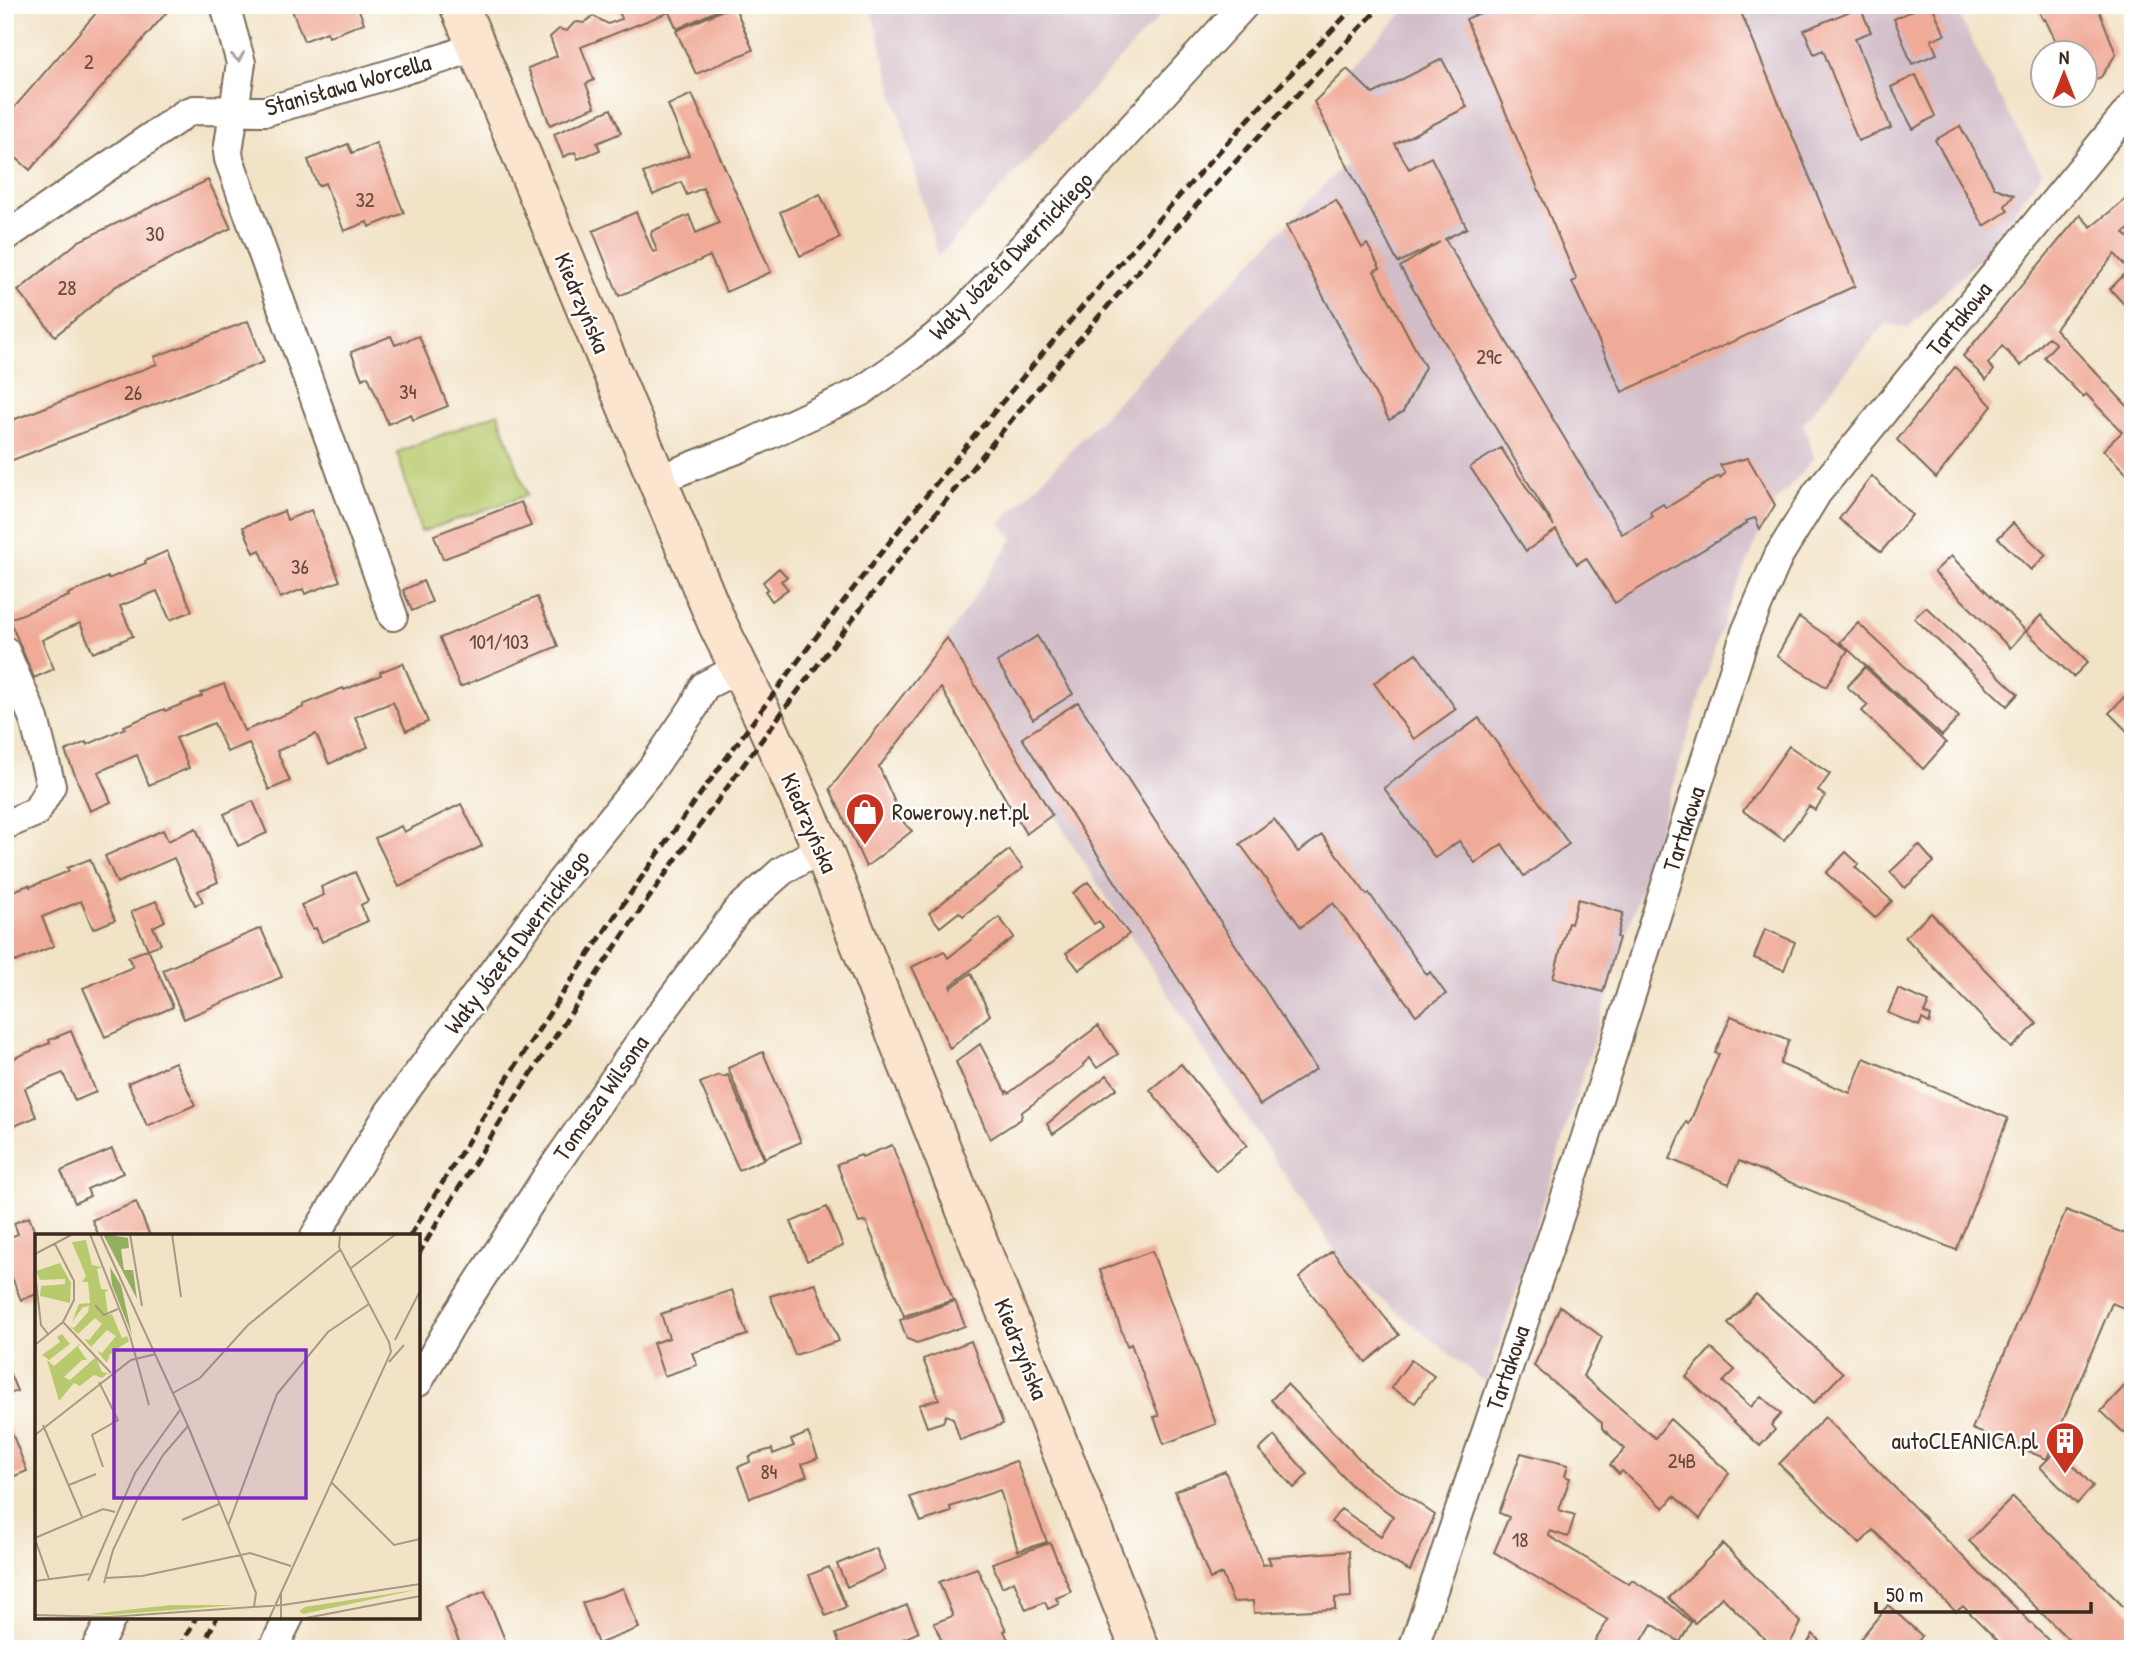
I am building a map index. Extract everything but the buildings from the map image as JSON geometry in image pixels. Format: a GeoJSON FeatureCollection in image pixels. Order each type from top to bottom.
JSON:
{"type":"FeatureCollection","features":[{"type":"Feature","properties":{"kind":"street"},"geometry":{"type":"LineString","coordinates":[[225,5],[241,63],[229,159],[393,616]]}},
{"type":"Feature","properties":{"kind":"street","name":"Kiedrzyńska"},"geometry":{"type":"LineString","coordinates":[[459,5],[719,629],[761,712],[822,848],[1140,1649]]}},
{"type":"Feature","properties":{"kind":"street","name":"Wały Józefa Dwernickiego"},"geometry":{"type":"LineString","coordinates":[[656,480],[740,448],[860,392],[913,355],[956,320],[1244,5]]}},
{"type":"Feature","properties":{"kind":"street","name":"Stanisława Worcella"},"geometry":{"type":"LineString","coordinates":[[5,237],[186,113],[194,110],[267,111],[447,57],[475,46]]}},
{"type":"Feature","properties":{"kind":"street","name":"Tartakowa"},"geometry":{"type":"LineString","coordinates":[[1413,1649],[1585,1140],[1746,632],[1779,555],[1817,493],[2133,105]]}},
{"type":"Feature","properties":{"kind":"street"},"geometry":{"type":"LineString","coordinates":[[5,651],[34,719],[51,786],[36,811],[5,825]]}},
{"type":"Feature","properties":{"kind":"street","name":"Wały Józefa Dwernickiego"},"geometry":{"type":"LineString","coordinates":[[316,1234],[389,1113],[549,895],[653,767],[704,687],[739,668]]}},
{"type":"Feature","properties":{"kind":"street","name":"Tomasza Wilsona"},"geometry":{"type":"LineString","coordinates":[[420,1379],[452,1323],[546,1178],[640,1042],[737,911],[782,871],[822,848]]}},
{"type":"Feature","properties":{"kind":"street"},"geometry":{"type":"LineString","coordinates":[[96,1649],[111,1619]]}},
{"type":"Feature","properties":{"kind":"street"},"geometry":{"type":"LineString","coordinates":[[273,1649],[288,1619]]}},
{"type":"Feature","properties":{"kind":"shaded area"},"geometry":{"type":"Polygon","coordinates":[[[870,5],[1170,5],[938,257],[870,5]]]}},
{"type":"Feature","properties":{"kind":"shaded area"},"geometry":{"type":"Polygon","coordinates":[[[1411,5],[1954,5],[2003,104],[2042,172],[1982,256],[1908,328],[1886,323],[1803,423],[1814,458],[1770,509],[1726,613],[1487,1384],[1351,1275],[1252,1126],[944,642],[1014,538],[1000,524],[1345,164],[1317,99],[1411,5]]]}},
{"type":"Feature","properties":{"kind":"green space"},"geometry":{"type":"Polygon","coordinates":[[[498,413],[527,495],[421,532],[397,452],[498,413]]]}},
{"type":"Feature","properties":{"kind":"railway"},"geometry":{"type":"LineString","coordinates":[[411,1234],[577,972],[665,844],[849,594],[1044,352],[1250,118],[1356,5]]}},
{"type":"Feature","properties":{"kind":"railway"},"geometry":{"type":"LineString","coordinates":[[420,1252],[523,1087],[632,923],[746,761],[865,603],[988,449],[1115,297],[1382,5]]}},
{"type":"Feature","properties":{"kind":"railway"},"geometry":{"type":"LineString","coordinates":[[180,1649],[195,1619]]}},
{"type":"Feature","properties":{"kind":"railway"},"geometry":{"type":"LineString","coordinates":[[201,1649],[216,1619]]}},
{"type":"Feature","properties":{"kind":"place","name":"Rowerowy.net.pl"},"geometry":{"type":"Point","coordinates":[865,846]}},
{"type":"Feature","properties":{"kind":"place","name":"autoCLEANICA.pl"},"geometry":{"type":"Point","coordinates":[2065,1475]}}]}
